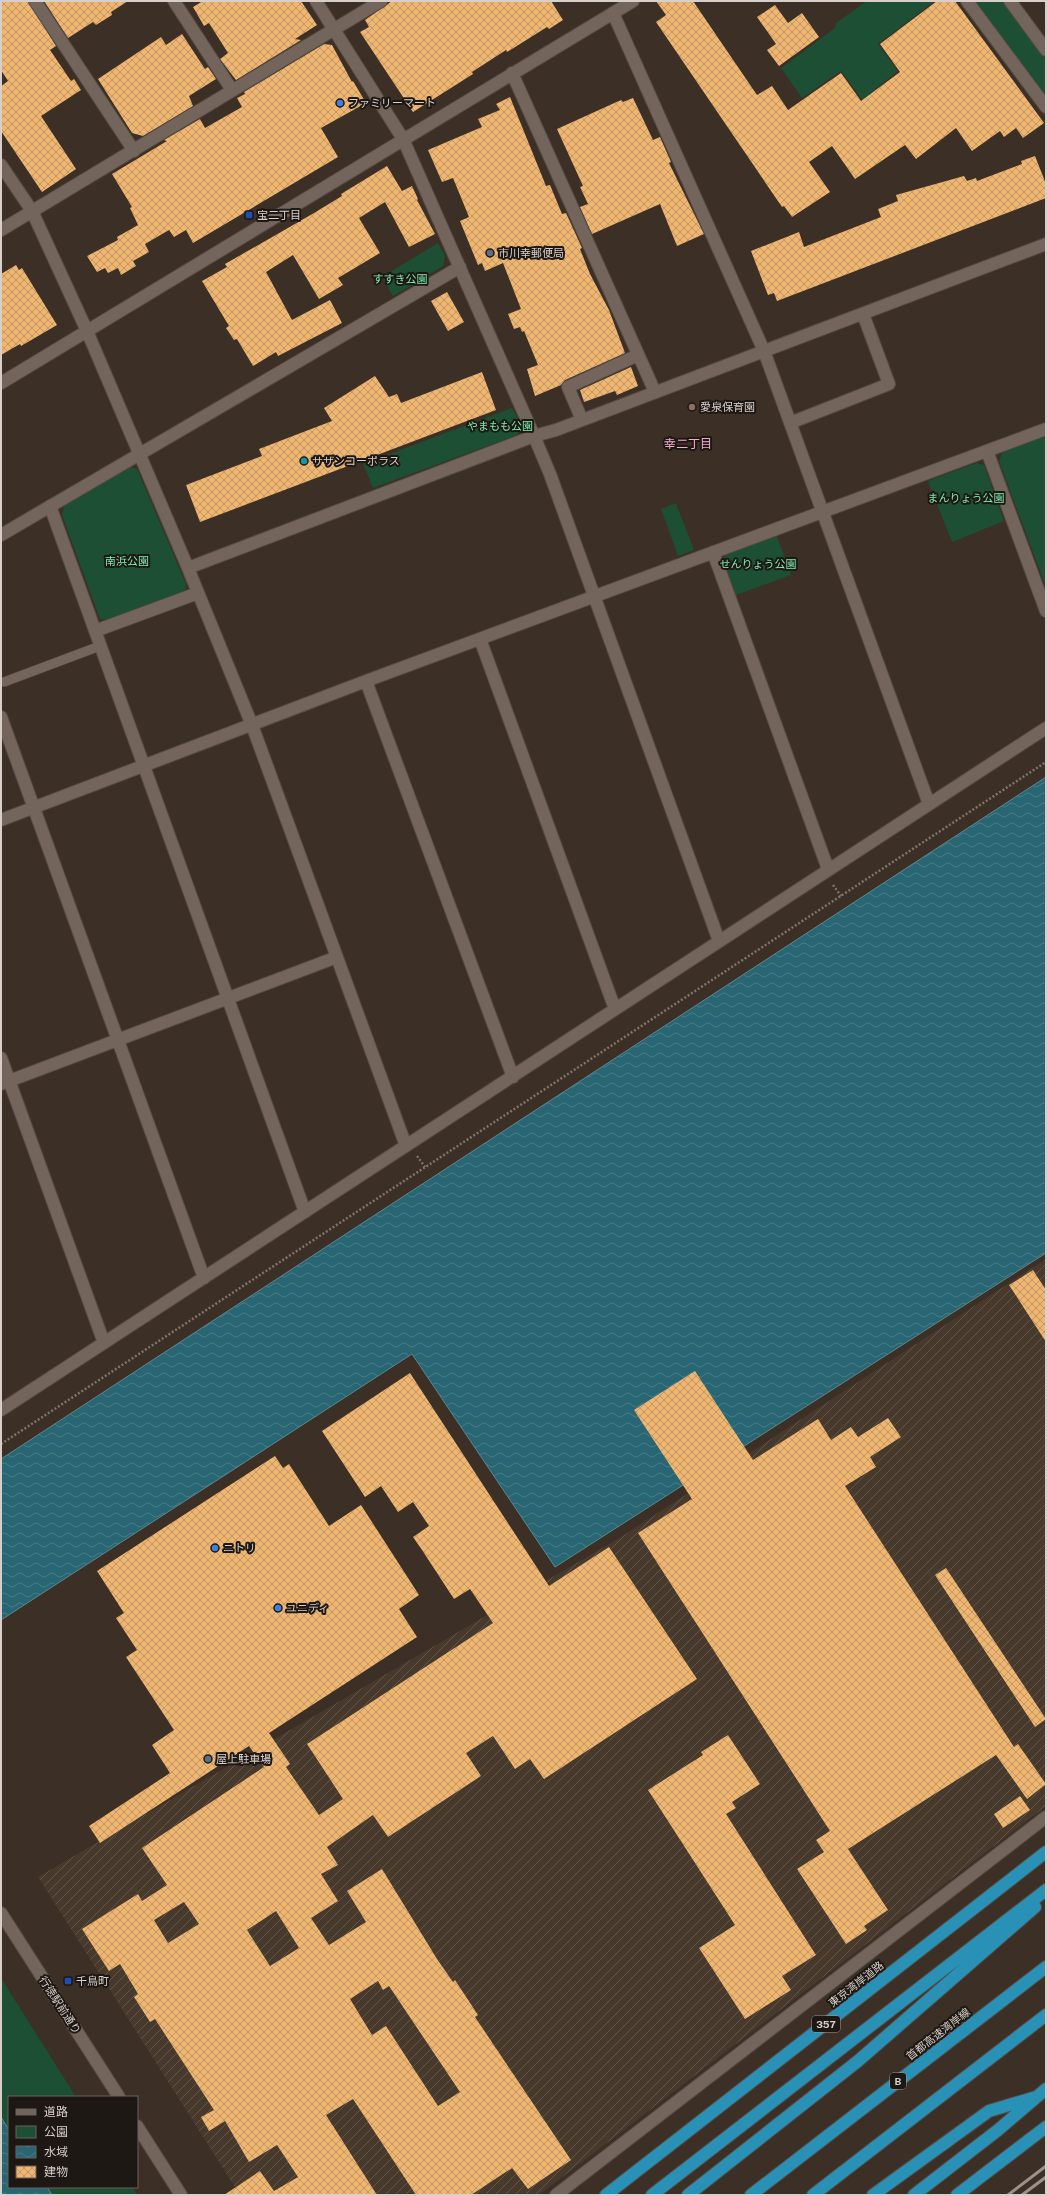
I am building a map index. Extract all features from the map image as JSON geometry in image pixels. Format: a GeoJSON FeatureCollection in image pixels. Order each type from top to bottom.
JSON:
{"type":"FeatureCollection","features":[{"type":"Feature","properties":{"kind":"highway","name":"東京湾岸道路"},"geometry":{"type":"LineString","coordinates":[[606,2195],[1046,1852]]}},
{"type":"Feature","properties":{"kind":"highway","name":"357"},"geometry":{"type":"LineString","coordinates":[[652,2195],[1046,1890]]}},
{"type":"Feature","properties":{"kind":"highway"},"geometry":{"type":"LineString","coordinates":[[688,2195],[858,2061],[1046,1898]]}},
{"type":"Feature","properties":{"kind":"highway","name":"首都高速湾岸線"},"geometry":{"type":"LineString","coordinates":[[751,2195],[1046,1967]]}},
{"type":"Feature","properties":{"kind":"highway"},"geometry":{"type":"LineString","coordinates":[[813,2195],[1046,2015]]}},
{"type":"Feature","properties":{"kind":"highway"},"geometry":{"type":"LineString","coordinates":[[914,2195],[998,2130],[1046,2089]]}},
{"type":"Feature","properties":{"kind":"highway"},"geometry":{"type":"LineString","coordinates":[[873,2195],[989,2111],[1036,2097]]}},
{"type":"Feature","properties":{"kind":"highway"},"geometry":{"type":"LineString","coordinates":[[957,2195],[1046,2126]]}},
{"type":"Feature","properties":{"kind":"street"},"geometry":{"type":"LineString","coordinates":[[34,1],[134,151]]}},
{"type":"Feature","properties":{"kind":"street"},"geometry":{"type":"LineString","coordinates":[[174,1],[232,90]]}},
{"type":"Feature","properties":{"kind":"street"},"geometry":{"type":"LineString","coordinates":[[316,1],[404,139],[534,436],[719,940]]}},
{"type":"Feature","properties":{"kind":"street"},"geometry":{"type":"LineString","coordinates":[[1,230],[380,1]]}},
{"type":"Feature","properties":{"kind":"street"},"geometry":{"type":"LineString","coordinates":[[1,383],[633,1]]}},
{"type":"Feature","properties":{"kind":"street"},"geometry":{"type":"LineString","coordinates":[[968,1],[1046,107]]}},
{"type":"Feature","properties":{"kind":"street"},"geometry":{"type":"LineString","coordinates":[[1010,1],[1046,50]]}},
{"type":"Feature","properties":{"kind":"street"},"geometry":{"type":"LineString","coordinates":[[613,13],[764,351],[929,804]]}},
{"type":"Feature","properties":{"kind":"street"},"geometry":{"type":"LineString","coordinates":[[512,73],[655,392]]}},
{"type":"Feature","properties":{"kind":"street"},"geometry":{"type":"LineString","coordinates":[[1,165],[32,211],[87,331],[198,592],[252,725],[406,1146]]}},
{"type":"Feature","properties":{"kind":"street"},"geometry":{"type":"LineString","coordinates":[[188,568],[534,436],[556,430],[1046,244]]}},
{"type":"Feature","properties":{"kind":"street"},"geometry":{"type":"LineString","coordinates":[[1,535],[460,267]]}},
{"type":"Feature","properties":{"kind":"street"},"geometry":{"type":"LineString","coordinates":[[790,422],[890,384],[863,314]]}},
{"type":"Feature","properties":{"kind":"street"},"geometry":{"type":"LineString","coordinates":[[582,420],[568,387],[638,354]]}},
{"type":"Feature","properties":{"kind":"street"},"geometry":{"type":"LineString","coordinates":[[1,820],[366,681],[1046,429]]}},
{"type":"Feature","properties":{"kind":"street"},"geometry":{"type":"LineString","coordinates":[[987,451],[1046,611]]}},
{"type":"Feature","properties":{"kind":"street"},"geometry":{"type":"LineString","coordinates":[[50,506],[305,1212]]}},
{"type":"Feature","properties":{"kind":"street"},"geometry":{"type":"LineString","coordinates":[[714,552],[828,869]]}},
{"type":"Feature","properties":{"kind":"street"},"geometry":{"type":"LineString","coordinates":[[95,631],[198,592]]}},
{"type":"Feature","properties":{"kind":"street"},"geometry":{"type":"LineString","coordinates":[[480,639],[615,1009]]}},
{"type":"Feature","properties":{"kind":"street"},"geometry":{"type":"LineString","coordinates":[[366,681],[513,1077]]}},
{"type":"Feature","properties":{"kind":"street"},"geometry":{"type":"LineString","coordinates":[[1,717],[204,1278]]}},
{"type":"Feature","properties":{"kind":"street"},"geometry":{"type":"LineString","coordinates":[[1,1410],[1046,728]]}},
{"type":"Feature","properties":{"kind":"street"},"geometry":{"type":"LineString","coordinates":[[5,1082],[337,957]]}},
{"type":"Feature","properties":{"kind":"street"},"geometry":{"type":"LineString","coordinates":[[1,1058],[5,1082],[104,1343]]}},
{"type":"Feature","properties":{"kind":"street"},"geometry":{"type":"LineString","coordinates":[[556,2195],[1046,1817]]}},
{"type":"Feature","properties":{"kind":"street","name":"行徳駅前通り"},"geometry":{"type":"LineString","coordinates":[[1,1913],[118,2096]]}},
{"type":"Feature","properties":{"kind":"street"},"geometry":{"type":"LineString","coordinates":[[138,2128],[181,2195]]}},
{"type":"Feature","properties":{"kind":"lane"},"geometry":{"type":"LineString","coordinates":[[4,682],[100,646]]}},
{"type":"Feature","properties":{"kind":"path"},"geometry":{"type":"LineString","coordinates":[[1,1444],[1046,762]]}},
{"type":"Feature","properties":{"kind":"shaded area"},"geometry":{"type":"Polygon","coordinates":[[[1046,1259],[1046,1806],[539,2195],[240,2195],[38,1877],[621,1537],[1046,1259]]]}},
{"type":"Feature","properties":{"kind":"green space"},"geometry":{"type":"Polygon","coordinates":[[[867,1],[935,1],[878,44],[898,71],[869,94],[873,100],[866,105],[841,71],[802,98],[781,68],[835,28],[836,23],[867,1]]]}},
{"type":"Feature","properties":{"kind":"green space"},"geometry":{"type":"Polygon","coordinates":[[[975,1],[1002,1],[1046,60],[1046,97],[975,1]]]}},
{"type":"Feature","properties":{"kind":"green space","name":"すすき公園"},"geometry":{"type":"Polygon","coordinates":[[[438,243],[445,256],[443,266],[393,296],[384,281],[385,275],[438,243]]]}},
{"type":"Feature","properties":{"kind":"green space","name":"やまもも公園"},"geometry":{"type":"Polygon","coordinates":[[[512,408],[521,425],[517,435],[373,488],[363,464],[512,408]]]}},
{"type":"Feature","properties":{"kind":"green space"},"geometry":{"type":"Polygon","coordinates":[[[1046,435],[1046,587],[999,461],[1003,451],[1046,435]]]}},
{"type":"Feature","properties":{"kind":"green space","name":"まんりょう公園"},"geometry":{"type":"Polygon","coordinates":[[[976,463],[984,465],[1004,521],[952,542],[928,481],[976,463]]]}},
{"type":"Feature","properties":{"kind":"green space","name":"南浜公園"},"geometry":{"type":"Polygon","coordinates":[[[130,467],[137,469],[186,584],[185,592],[108,620],[100,619],[62,515],[64,506],[130,467]]]}},
{"type":"Feature","properties":{"kind":"green space"},"geometry":{"type":"Polygon","coordinates":[[[676,503],[694,550],[678,556],[661,509],[676,503]]]}},
{"type":"Feature","properties":{"kind":"green space","name":"せんりょう公園"},"geometry":{"type":"Polygon","coordinates":[[[776,534],[791,575],[736,595],[723,560],[727,552],[776,534]]]}},
{"type":"Feature","properties":{"kind":"green space"},"geometry":{"type":"Polygon","coordinates":[[[1,1978],[75,2096],[8,2096],[8,2188],[133,2188],[137,2195],[1,2195],[1,1978]]]}},
{"type":"Feature","properties":{"kind":"water"},"geometry":{"type":"Polygon","coordinates":[[[1046,777],[1046,1253],[555,1567],[412,1354],[1,1620],[1,1459],[1046,777]]]}},
{"type":"Feature","properties":{"kind":"water"},"geometry":{"type":"Polygon","coordinates":[[[1,2117],[8,2128],[8,2188],[48,2188],[52,2195],[1,2195],[1,2117]]]}},
{"type":"Feature","properties":{"kind":"building"},"geometry":{"type":"Polygon","coordinates":[[[1,1],[28,1],[56,46],[50,50],[71,81],[74,79],[81,90],[41,116],[76,169],[42,192],[1,131],[1,86],[8,81],[1,70],[1,1]]]}},
{"type":"Feature","properties":{"kind":"building"},"geometry":{"type":"Polygon","coordinates":[[[44,1],[128,1],[111,12],[112,15],[96,25],[93,22],[68,38],[44,1]]]}},
{"type":"Feature","properties":{"kind":"building"},"geometry":{"type":"Polygon","coordinates":[[[203,1],[301,1],[317,25],[295,39],[301,40],[236,80],[220,59],[228,53],[209,23],[204,26],[193,7],[203,1]]]}},
{"type":"Feature","properties":{"kind":"building"},"geometry":{"type":"Polygon","coordinates":[[[392,1],[551,1],[563,20],[549,29],[547,27],[507,52],[506,50],[472,72],[473,74],[413,112],[360,32],[369,27],[365,20],[392,1]]]}},
{"type":"Feature","properties":{"kind":"building"},"geometry":{"type":"Polygon","coordinates":[[[656,1],[693,1],[757,95],[772,86],[788,110],[841,73],[861,101],[900,72],[880,44],[937,1],[955,1],[1044,123],[1023,138],[1016,128],[1004,137],[1000,131],[972,151],[956,128],[916,159],[905,145],[855,179],[832,146],[809,162],[830,192],[792,217],[784,206],[782,207],[656,22],[666,15],[656,1]]]}},
{"type":"Feature","properties":{"kind":"building"},"geometry":{"type":"Polygon","coordinates":[[[775,5],[788,23],[802,13],[819,37],[779,66],[767,50],[776,44],[757,17],[775,5]]]}},
{"type":"Feature","properties":{"kind":"building"},"geometry":{"type":"Polygon","coordinates":[[[182,34],[205,69],[208,67],[216,79],[189,96],[193,106],[143,136],[132,133],[98,79],[161,37],[166,45],[182,34]]]}},
{"type":"Feature","properties":{"kind":"building"},"geometry":{"type":"Polygon","coordinates":[[[324,44],[332,45],[352,82],[353,81],[366,103],[321,128],[338,157],[193,243],[186,230],[174,237],[169,230],[145,244],[149,252],[133,261],[136,266],[121,275],[118,268],[108,273],[105,268],[97,272],[87,256],[118,240],[117,237],[138,225],[130,208],[132,207],[112,174],[167,141],[164,140],[200,119],[205,128],[242,107],[237,98],[245,94],[244,92],[324,44]]]}},
{"type":"Feature","properties":{"kind":"building"},"geometry":{"type":"Polygon","coordinates":[[[510,97],[546,186],[550,185],[562,214],[566,213],[582,248],[580,249],[590,274],[609,310],[625,353],[565,380],[561,385],[535,396],[527,369],[538,365],[524,331],[522,332],[520,327],[514,329],[508,314],[521,309],[503,263],[485,271],[482,263],[478,265],[460,221],[469,217],[453,178],[442,182],[428,150],[482,127],[478,119],[500,110],[496,104],[510,97]]]}},
{"type":"Feature","properties":{"kind":"building"},"geometry":{"type":"Polygon","coordinates":[[[633,98],[653,140],[660,137],[671,162],[669,163],[704,234],[677,246],[660,204],[592,234],[580,207],[588,204],[580,187],[583,186],[557,129],[621,100],[623,102],[633,98]]]}},
{"type":"Feature","properties":{"kind":"building"},"geometry":{"type":"Polygon","coordinates":[[[1035,156],[1046,184],[1046,198],[777,301],[774,293],[768,295],[751,251],[799,232],[804,247],[881,217],[878,209],[898,201],[896,195],[964,176],[967,181],[976,178],[977,181],[1022,164],[1021,161],[1035,156]]]}},
{"type":"Feature","properties":{"kind":"building"},"geometry":{"type":"Polygon","coordinates":[[[387,166],[402,191],[412,186],[418,199],[417,200],[435,234],[409,247],[385,202],[359,218],[380,253],[338,278],[343,285],[319,299],[293,255],[266,272],[292,320],[330,300],[342,323],[278,356],[276,352],[253,366],[237,339],[234,340],[226,328],[229,326],[202,281],[227,267],[225,264],[314,213],[342,196],[341,194],[387,166]]]}},
{"type":"Feature","properties":{"kind":"building"},"geometry":{"type":"Polygon","coordinates":[[[16,265],[19,270],[22,268],[57,325],[21,346],[20,344],[1,355],[1,274],[16,265]]]}},
{"type":"Feature","properties":{"kind":"building"},"geometry":{"type":"Polygon","coordinates":[[[447,292],[464,322],[448,331],[431,301],[447,292]]]}},
{"type":"Feature","properties":{"kind":"building"},"geometry":{"type":"Polygon","coordinates":[[[631,367],[638,386],[617,395],[615,391],[584,402],[580,390],[631,367]]]}},
{"type":"Feature","properties":{"kind":"building","name":"サザンコーポラス"},"geometry":{"type":"Polygon","coordinates":[[[482,372],[496,410],[200,522],[186,485],[262,456],[259,449],[332,421],[324,408],[375,376],[389,397],[397,394],[401,403],[482,372]]]}},
{"type":"Feature","properties":{"kind":"building"},"geometry":{"type":"Polygon","coordinates":[[[1033,1270],[1046,1290],[1046,1342],[1009,1285],[1033,1270]]]}},
{"type":"Feature","properties":{"kind":"building"},"geometry":{"type":"Polygon","coordinates":[[[695,1371],[753,1460],[818,1419],[831,1440],[851,1427],[858,1437],[888,1418],[901,1437],[870,1457],[876,1467],[845,1486],[1014,1747],[1018,1744],[1046,1784],[1027,1799],[996,1755],[848,1849],[888,1910],[864,1926],[867,1930],[846,1944],[797,1869],[824,1852],[816,1840],[830,1831],[638,1533],[692,1499],[634,1410],[695,1371]]]}},
{"type":"Feature","properties":{"kind":"building"},"geometry":{"type":"Polygon","coordinates":[[[410,1373],[549,1586],[609,1547],[697,1679],[544,1779],[530,1759],[515,1769],[493,1736],[466,1753],[481,1776],[388,1837],[373,1815],[327,1847],[338,1865],[321,1874],[338,1901],[311,1918],[329,1945],[366,1922],[347,1891],[382,1869],[437,1959],[453,1982],[455,1980],[478,2015],[475,2017],[571,2160],[528,2189],[512,2168],[471,2195],[416,2195],[353,2099],[326,2115],[377,2195],[224,2195],[260,2171],[274,2191],[298,2177],[277,2145],[249,2162],[225,2121],[209,2131],[201,2117],[214,2110],[155,2019],[150,2022],[134,1997],[138,1994],[120,1964],[109,1971],[82,1929],[138,1894],[142,1901],[167,1885],[142,1848],[264,1767],[249,1746],[100,1843],[89,1826],[170,1773],[152,1745],[174,1730],[126,1657],[137,1650],[116,1618],[124,1613],[97,1571],[275,1456],[283,1468],[289,1464],[329,1526],[361,1505],[419,1595],[399,1609],[417,1637],[269,1733],[290,1764],[286,1767],[319,1815],[343,1799],[307,1744],[493,1623],[470,1589],[454,1599],[413,1537],[429,1526],[413,1502],[398,1512],[381,1486],[365,1497],[322,1431],[410,1373]],[[184,1902],[154,1920],[168,1943],[199,1924],[184,1902]],[[276,1911],[247,1930],[270,1966],[299,1948],[276,1911]],[[378,1981],[350,1999],[372,2035],[386,2026],[438,2106],[460,2092],[389,1986],[383,1990],[378,1981]]]}},
{"type":"Feature","properties":{"kind":"building"},"geometry":{"type":"Polygon","coordinates":[[[946,1568],[1046,1719],[1035,1727],[935,1575],[946,1568]]]}},
{"type":"Feature","properties":{"kind":"building"},"geometry":{"type":"Polygon","coordinates":[[[728,1735],[760,1784],[732,1802],[736,1808],[726,1814],[816,1955],[782,1976],[791,1990],[745,2019],[699,1948],[735,1925],[648,1790],[703,1755],[701,1752],[728,1735]]]}},
{"type":"Feature","properties":{"kind":"building"},"geometry":{"type":"Polygon","coordinates":[[[1020,1796],[1030,1810],[1003,1828],[994,1814],[1020,1796]]]}},
{"type":"Feature","properties":{"kind":"railway"},"geometry":{"type":"LineString","coordinates":[[1008,2195],[1046,2166]]}},
{"type":"Feature","properties":{"kind":"railway"},"geometry":{"type":"LineString","coordinates":[[1022,2195],[1046,2177]]}},
{"type":"Feature","properties":{"kind":"place","name":"ファミリーマート"},"geometry":{"type":"Point","coordinates":[340,103]}},
{"type":"Feature","properties":{"kind":"place","name":"宝二丁目"},"geometry":{"type":"Point","coordinates":[249,215]}},
{"type":"Feature","properties":{"kind":"place","name":"市川幸郵便局"},"geometry":{"type":"Point","coordinates":[490,253]}},
{"type":"Feature","properties":{"kind":"place","name":"愛泉保育園"},"geometry":{"type":"Point","coordinates":[692,407]}},
{"type":"Feature","properties":{"kind":"place","name":"サザンコーポラス"},"geometry":{"type":"Point","coordinates":[304,461]}},
{"type":"Feature","properties":{"kind":"place","name":"ニトリ"},"geometry":{"type":"Point","coordinates":[215,1548]}},
{"type":"Feature","properties":{"kind":"place","name":"ユニディ"},"geometry":{"type":"Point","coordinates":[278,1608]}},
{"type":"Feature","properties":{"kind":"place","name":"屋上駐車場"},"geometry":{"type":"Point","coordinates":[208,1759]}},
{"type":"Feature","properties":{"kind":"place","name":"千鳥町"},"geometry":{"type":"Point","coordinates":[68,1981]}},
{"type":"Feature","properties":{"kind":"district","name":"幸二丁目"},"geometry":{"type":"Point","coordinates":[688,444]}}]}
